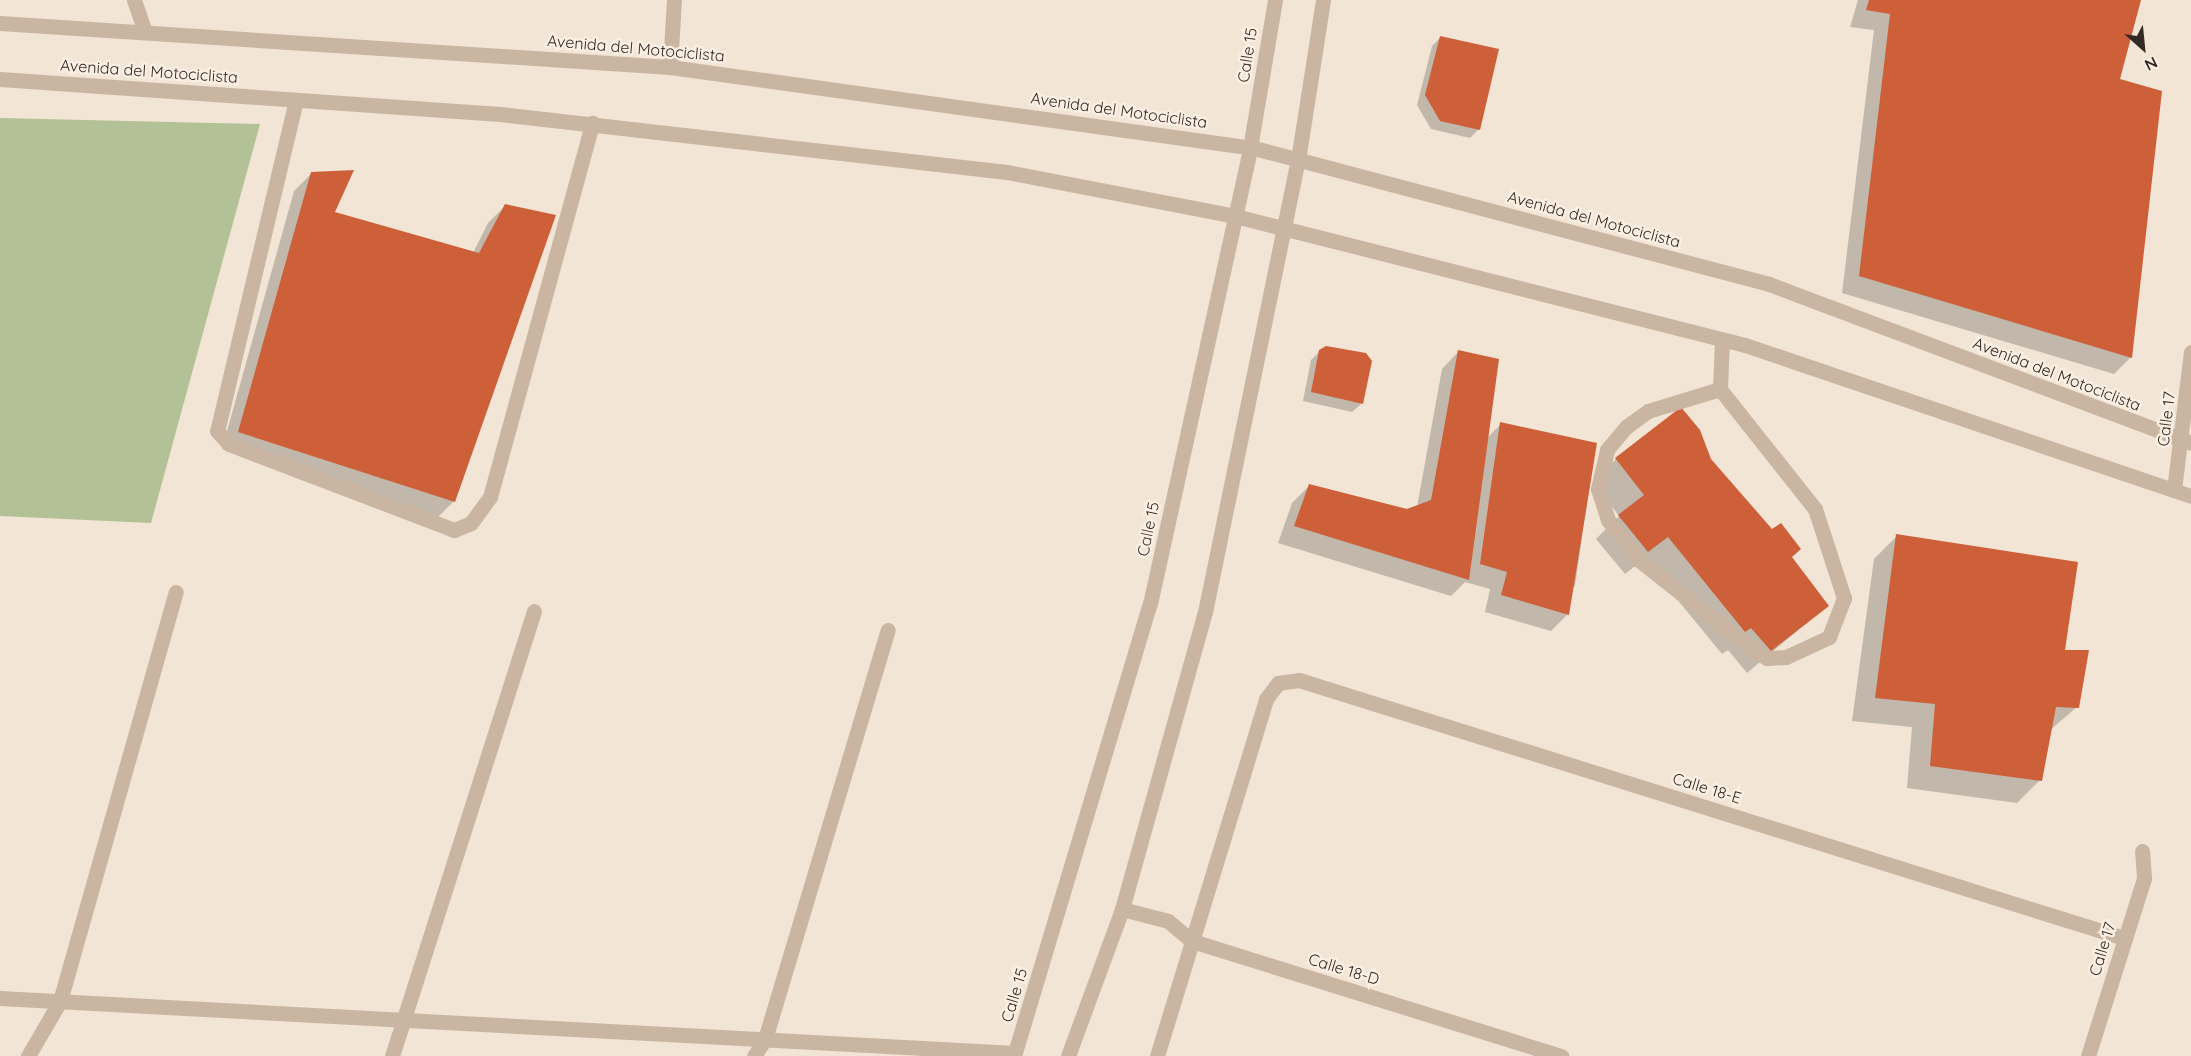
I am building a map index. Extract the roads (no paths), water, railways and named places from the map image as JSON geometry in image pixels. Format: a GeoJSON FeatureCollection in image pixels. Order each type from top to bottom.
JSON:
{"type":"FeatureCollection","features":[{"type":"Feature","properties":{"kind":"street"},"geometry":{"type":"LineString","coordinates":[[134,0],[145,32]]}},
{"type":"Feature","properties":{"kind":"street"},"geometry":{"type":"LineString","coordinates":[[670,67],[674,0]]}},
{"type":"Feature","properties":{"kind":"street","name":"Calle 15"},"geometry":{"type":"LineString","coordinates":[[1015,1054],[1150,604],[1250,148],[1275,0]]}},
{"type":"Feature","properties":{"kind":"street"},"geometry":{"type":"LineString","coordinates":[[1068,1056],[1122,909],[1204,612],[1298,160],[1323,0]]}},
{"type":"Feature","properties":{"kind":"street","name":"Avenida del Motociclista"},"geometry":{"type":"LineString","coordinates":[[0,23],[670,67],[1250,148],[1769,284],[2186,442]]}},
{"type":"Feature","properties":{"kind":"street","name":"Avenida del Motociclista"},"geometry":{"type":"LineString","coordinates":[[0,79],[592,123],[1007,172],[1235,216],[1722,340],[2191,496]]}},
{"type":"Feature","properties":{"kind":"street"},"geometry":{"type":"LineString","coordinates":[[296,100],[217,431],[229,444],[454,530],[471,523],[490,497],[592,123]]}},
{"type":"Feature","properties":{"kind":"street"},"geometry":{"type":"LineString","coordinates":[[1720,389],[1648,411],[1626,427],[1606,450],[1598,489],[1608,520],[1639,560],[1743,642],[1767,658],[1786,657],[1828,637],[1839,621],[1844,597],[1838,568],[1815,509],[1720,389],[1722,340]]}},
{"type":"Feature","properties":{"kind":"street","name":"Calle 17"},"geometry":{"type":"LineString","coordinates":[[2175,490],[2186,442],[2191,352]]}},
{"type":"Feature","properties":{"kind":"street"},"geometry":{"type":"LineString","coordinates":[[28,1056],[60,1001],[176,592]]}},
{"type":"Feature","properties":{"kind":"street"},"geometry":{"type":"LineString","coordinates":[[392,1056],[534,611]]}},
{"type":"Feature","properties":{"kind":"street"},"geometry":{"type":"LineString","coordinates":[[754,1056],[765,1039],[888,630]]}},
{"type":"Feature","properties":{"kind":"street","name":"Calle 18-E"},"geometry":{"type":"LineString","coordinates":[[1192,941],[1266,699],[1278,683],[1299,680],[2124,938]]}},
{"type":"Feature","properties":{"kind":"street","name":"Calle 17"},"geometry":{"type":"LineString","coordinates":[[2088,1056],[2144,878],[2142,851]]}},
{"type":"Feature","properties":{"kind":"street","name":"Calle 18-D"},"geometry":{"type":"LineString","coordinates":[[1122,909],[1168,921],[1192,941],[1561,1056]]}},
{"type":"Feature","properties":{"kind":"street"},"geometry":{"type":"LineString","coordinates":[[1157,1056],[1192,941]]}},
{"type":"Feature","properties":{"kind":"street"},"geometry":{"type":"LineString","coordinates":[[0,998],[406,1017],[1015,1054]]}}]}
